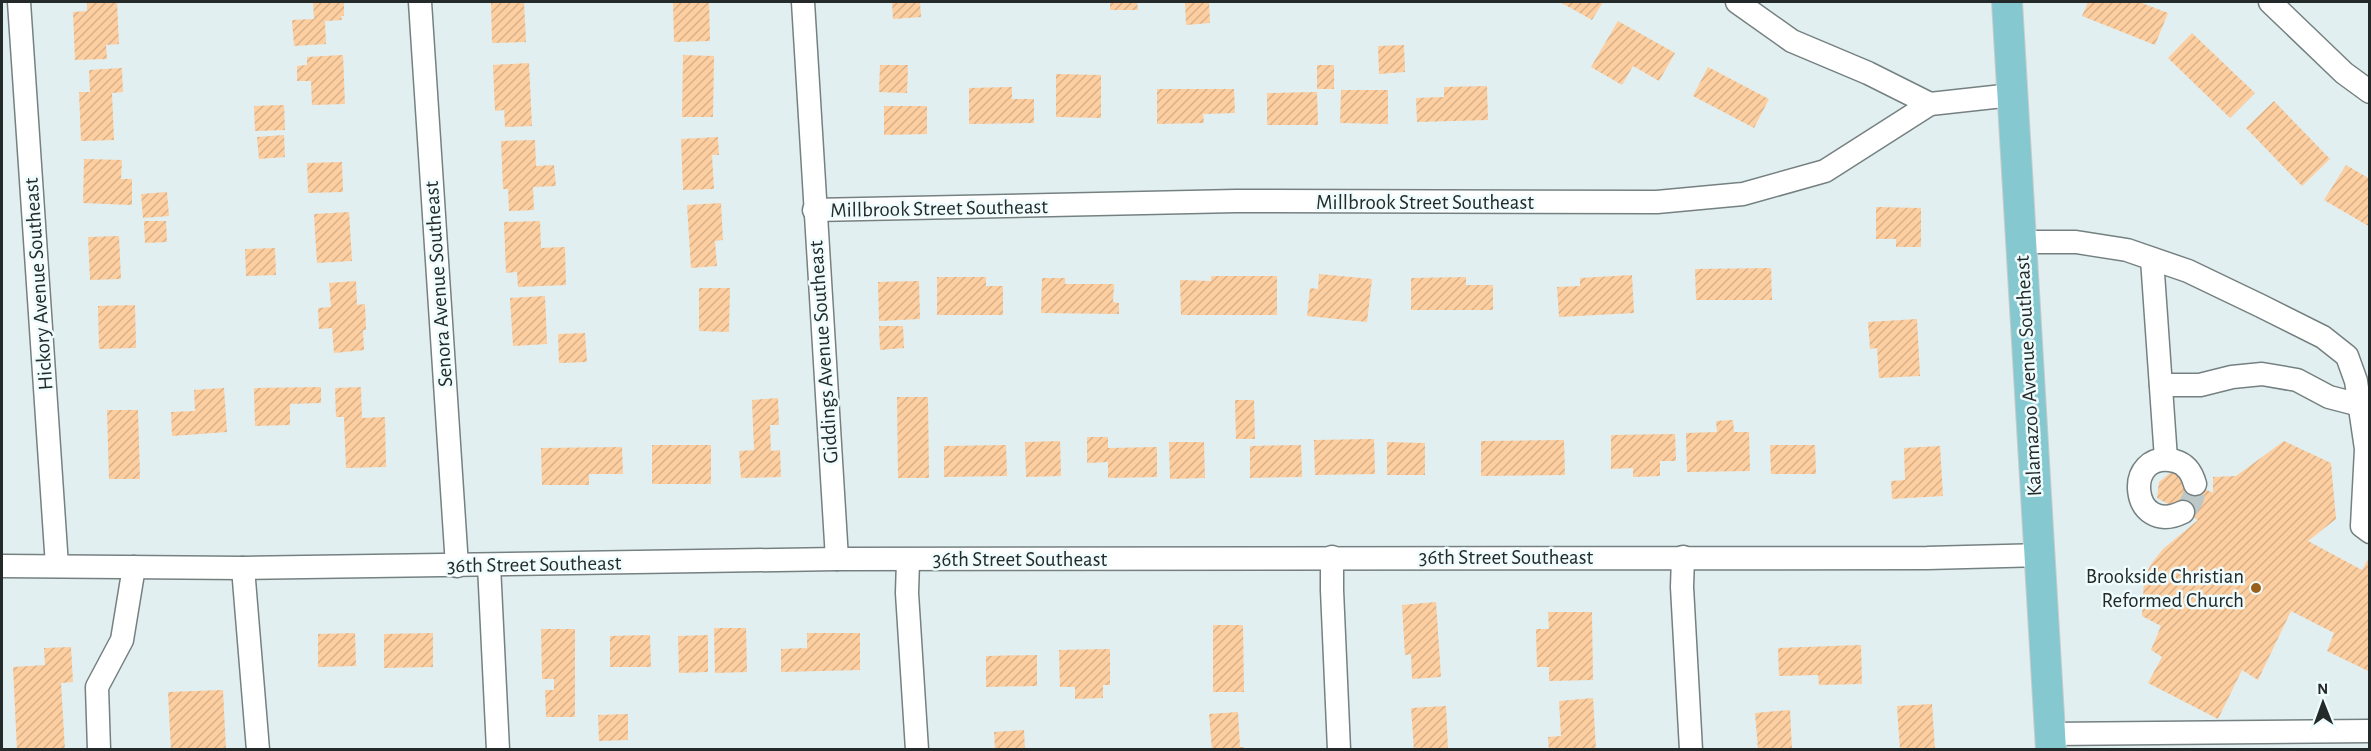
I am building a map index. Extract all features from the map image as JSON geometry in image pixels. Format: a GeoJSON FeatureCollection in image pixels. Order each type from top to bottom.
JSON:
{"type":"FeatureCollection","features":[{"type":"Feature","properties":{"kind":"main road","name":"Kalamazoo Avenue Southeast"},"geometry":{"type":"LineString","coordinates":[[2007,2],[2051,742]]}},
{"type":"Feature","properties":{"kind":"street","name":"Hickory Avenue Southeast"},"geometry":{"type":"LineString","coordinates":[[19,2],[57,566]]}},
{"type":"Feature","properties":{"kind":"street","name":"Senora Avenue Southeast"},"geometry":{"type":"LineString","coordinates":[[420,2],[457,566]]}},
{"type":"Feature","properties":{"kind":"street","name":"Giddings Avenue Southeast"},"geometry":{"type":"LineString","coordinates":[[802,2],[837,559]]}},
{"type":"Feature","properties":{"kind":"street"},"geometry":{"type":"LineString","coordinates":[[1737,2],[1792,41],[1868,73],[1930,104]]}},
{"type":"Feature","properties":{"kind":"street"},"geometry":{"type":"LineString","coordinates":[[2270,2],[2344,73],[2370,92]]}},
{"type":"Feature","properties":{"kind":"street","name":"Millbrook Street Southeast"},"geometry":{"type":"LineString","coordinates":[[814,210],[1236,201],[1657,202],[1743,194],[1825,171],[1930,104],[2012,95]]}},
{"type":"Feature","properties":{"kind":"street"},"geometry":{"type":"LineString","coordinates":[[2020,242],[2097,243],[2127,249],[2188,271],[2323,337],[2347,356],[2356,381],[2368,449],[2366,505],[2362,526],[2370,532]]}},
{"type":"Feature","properties":{"kind":"street"},"geometry":{"type":"LineString","coordinates":[[2152,259],[2166,459]]}},
{"type":"Feature","properties":{"kind":"street"},"geometry":{"type":"LineString","coordinates":[[2161,385],[2200,385],[2232,377],[2262,374],[2297,380],[2330,397],[2360,405]]}},
{"type":"Feature","properties":{"kind":"street"},"geometry":{"type":"LineString","coordinates":[[2183,512],[2176,516],[2158,516],[2149,511],[2142,504],[2138,495],[2141,474],[2156,461],[2166,459],[2187,467],[2195,484]]}},
{"type":"Feature","properties":{"kind":"street","name":"36th Street Southeast"},"geometry":{"type":"LineString","coordinates":[[2,566],[243,568],[837,559],[2039,555]]}},
{"type":"Feature","properties":{"kind":"street"},"geometry":{"type":"LineString","coordinates":[[1332,557],[1339,750]]}},
{"type":"Feature","properties":{"kind":"street"},"geometry":{"type":"LineString","coordinates":[[1683,557],[1682,587],[1691,750]]}},
{"type":"Feature","properties":{"kind":"street"},"geometry":{"type":"LineString","coordinates":[[908,560],[907,593],[916,750]]}},
{"type":"Feature","properties":{"kind":"street"},"geometry":{"type":"LineString","coordinates":[[489,565],[498,750]]}},
{"type":"Feature","properties":{"kind":"street"},"geometry":{"type":"LineString","coordinates":[[99,750],[97,687],[122,640],[134,567]]}},
{"type":"Feature","properties":{"kind":"street"},"geometry":{"type":"LineString","coordinates":[[243,568],[258,750]]}},
{"type":"Feature","properties":{"kind":"street"},"geometry":{"type":"LineString","coordinates":[[2051,742],[2370,732]]}},
{"type":"Feature","properties":{"kind":"building"},"geometry":{"type":"Polygon","coordinates":[[[87,2],[117,2],[119,44],[106,45],[107,59],[75,60],[73,12],[87,11],[87,2]]]}},
{"type":"Feature","properties":{"kind":"building"},"geometry":{"type":"Polygon","coordinates":[[[313,2],[344,2],[344,16],[341,16],[342,20],[325,21],[326,44],[294,46],[292,20],[314,19],[313,2]]]}},
{"type":"Feature","properties":{"kind":"building"},"geometry":{"type":"Polygon","coordinates":[[[491,2],[524,2],[526,42],[492,43],[491,2]]]}},
{"type":"Feature","properties":{"kind":"building"},"geometry":{"type":"Polygon","coordinates":[[[673,2],[709,2],[710,41],[674,42],[673,2]]]}},
{"type":"Feature","properties":{"kind":"building"},"geometry":{"type":"Polygon","coordinates":[[[892,2],[920,2],[921,17],[893,19],[892,2]]]}},
{"type":"Feature","properties":{"kind":"building"},"geometry":{"type":"Polygon","coordinates":[[[1110,2],[1137,2],[1138,10],[1110,10],[1110,2]]]}},
{"type":"Feature","properties":{"kind":"building"},"geometry":{"type":"Polygon","coordinates":[[[1185,2],[1209,2],[1210,23],[1186,25],[1185,2]]]}},
{"type":"Feature","properties":{"kind":"building"},"geometry":{"type":"Polygon","coordinates":[[[1560,2],[1603,2],[1592,20],[1560,2]]]}},
{"type":"Feature","properties":{"kind":"building"},"geometry":{"type":"Polygon","coordinates":[[[2088,2],[2139,2],[2168,13],[2155,45],[2082,16],[2088,2]]]}},
{"type":"Feature","properties":{"kind":"building"},"geometry":{"type":"Polygon","coordinates":[[[1618,21],[1675,53],[1659,81],[1633,66],[1622,85],[1591,67],[1618,21]]]}},
{"type":"Feature","properties":{"kind":"building"},"geometry":{"type":"Polygon","coordinates":[[[2192,33],[2255,93],[2230,118],[2168,58],[2192,33]]]}},
{"type":"Feature","properties":{"kind":"building"},"geometry":{"type":"Polygon","coordinates":[[[1404,45],[1405,72],[1379,74],[1378,46],[1404,45]]]}},
{"type":"Feature","properties":{"kind":"building"},"geometry":{"type":"Polygon","coordinates":[[[343,55],[345,104],[312,105],[311,81],[297,81],[297,66],[307,65],[307,57],[343,55]]]}},
{"type":"Feature","properties":{"kind":"building"},"geometry":{"type":"Polygon","coordinates":[[[683,55],[714,56],[713,117],[682,117],[683,55]]]}},
{"type":"Feature","properties":{"kind":"building"},"geometry":{"type":"Polygon","coordinates":[[[529,63],[532,126],[505,127],[504,110],[495,111],[493,65],[529,63]]]}},
{"type":"Feature","properties":{"kind":"building"},"geometry":{"type":"Polygon","coordinates":[[[880,65],[908,65],[907,93],[879,92],[880,65]]]}},
{"type":"Feature","properties":{"kind":"building"},"geometry":{"type":"Polygon","coordinates":[[[1317,65],[1334,65],[1334,89],[1317,89],[1317,65]]]}},
{"type":"Feature","properties":{"kind":"building"},"geometry":{"type":"Polygon","coordinates":[[[1708,67],[1769,99],[1754,128],[1693,96],[1708,67]]]}},
{"type":"Feature","properties":{"kind":"building"},"geometry":{"type":"Polygon","coordinates":[[[122,68],[123,92],[112,93],[114,140],[81,141],[79,92],[90,92],[89,70],[122,68]]]}},
{"type":"Feature","properties":{"kind":"building"},"geometry":{"type":"Polygon","coordinates":[[[1056,74],[1101,75],[1101,118],[1056,117],[1056,74]]]}},
{"type":"Feature","properties":{"kind":"building"},"geometry":{"type":"Polygon","coordinates":[[[1487,86],[1488,120],[1417,122],[1416,98],[1444,97],[1444,87],[1487,86]]]}},
{"type":"Feature","properties":{"kind":"building"},"geometry":{"type":"Polygon","coordinates":[[[1012,87],[1012,99],[1034,99],[1034,123],[969,124],[969,88],[1012,87]]]}},
{"type":"Feature","properties":{"kind":"building"},"geometry":{"type":"Polygon","coordinates":[[[1157,89],[1234,89],[1235,113],[1203,114],[1204,123],[1157,124],[1157,89]]]}},
{"type":"Feature","properties":{"kind":"building"},"geometry":{"type":"Polygon","coordinates":[[[1341,90],[1388,90],[1388,124],[1340,123],[1341,90]]]}},
{"type":"Feature","properties":{"kind":"building"},"geometry":{"type":"Polygon","coordinates":[[[1317,92],[1318,125],[1267,125],[1267,93],[1317,92]]]}},
{"type":"Feature","properties":{"kind":"building"},"geometry":{"type":"Polygon","coordinates":[[[2274,101],[2330,159],[2302,186],[2246,128],[2274,101]]]}},
{"type":"Feature","properties":{"kind":"building"},"geometry":{"type":"Polygon","coordinates":[[[284,105],[285,130],[255,131],[254,106],[284,105]]]}},
{"type":"Feature","properties":{"kind":"building"},"geometry":{"type":"Polygon","coordinates":[[[884,106],[927,106],[927,134],[884,135],[884,106]]]}},
{"type":"Feature","properties":{"kind":"building"},"geometry":{"type":"Polygon","coordinates":[[[284,135],[285,157],[259,159],[257,137],[284,135]]]}},
{"type":"Feature","properties":{"kind":"building"},"geometry":{"type":"Polygon","coordinates":[[[718,137],[719,155],[712,155],[714,189],[683,190],[681,139],[718,137]]]}},
{"type":"Feature","properties":{"kind":"building"},"geometry":{"type":"Polygon","coordinates":[[[535,140],[536,166],[554,165],[556,186],[533,187],[534,210],[509,211],[508,189],[503,189],[501,141],[535,140]]]}},
{"type":"Feature","properties":{"kind":"building"},"geometry":{"type":"Polygon","coordinates":[[[84,159],[122,160],[121,179],[132,179],[132,205],[83,203],[84,159]]]}},
{"type":"Feature","properties":{"kind":"building"},"geometry":{"type":"Polygon","coordinates":[[[342,162],[343,192],[308,193],[307,163],[342,162]]]}},
{"type":"Feature","properties":{"kind":"building"},"geometry":{"type":"Polygon","coordinates":[[[2346,165],[2370,179],[2370,227],[2324,200],[2346,165]]]}},
{"type":"Feature","properties":{"kind":"building"},"geometry":{"type":"Polygon","coordinates":[[[167,192],[169,216],[143,218],[141,194],[167,192]]]}},
{"type":"Feature","properties":{"kind":"building"},"geometry":{"type":"Polygon","coordinates":[[[721,203],[723,240],[715,241],[717,266],[691,268],[687,205],[721,203]]]}},
{"type":"Feature","properties":{"kind":"building"},"geometry":{"type":"Polygon","coordinates":[[[1876,207],[1921,208],[1921,247],[1896,247],[1896,239],[1876,239],[1876,207]]]}},
{"type":"Feature","properties":{"kind":"building"},"geometry":{"type":"Polygon","coordinates":[[[349,212],[352,261],[317,263],[314,214],[349,212]]]}},
{"type":"Feature","properties":{"kind":"building"},"geometry":{"type":"Polygon","coordinates":[[[144,221],[166,221],[167,242],[145,243],[144,221]]]}},
{"type":"Feature","properties":{"kind":"building"},"geometry":{"type":"Polygon","coordinates":[[[540,221],[541,248],[565,247],[566,285],[518,287],[517,272],[506,273],[504,222],[540,221]]]}},
{"type":"Feature","properties":{"kind":"building"},"geometry":{"type":"Polygon","coordinates":[[[119,236],[121,279],[90,280],[88,237],[119,236]]]}},
{"type":"Feature","properties":{"kind":"building"},"geometry":{"type":"Polygon","coordinates":[[[275,248],[276,275],[246,276],[245,249],[275,248]]]}},
{"type":"Feature","properties":{"kind":"building"},"geometry":{"type":"Polygon","coordinates":[[[1771,268],[1772,300],[1696,300],[1695,269],[1771,268]]]}},
{"type":"Feature","properties":{"kind":"building"},"geometry":{"type":"Polygon","coordinates":[[[1319,274],[1372,279],[1367,322],[1307,316],[1310,288],[1318,289],[1319,274]]]}},
{"type":"Feature","properties":{"kind":"building"},"geometry":{"type":"Polygon","coordinates":[[[1632,275],[1634,313],[1559,317],[1557,287],[1580,286],[1580,278],[1632,275]]]}},
{"type":"Feature","properties":{"kind":"building"},"geometry":{"type":"Polygon","coordinates":[[[1211,276],[1277,276],[1277,315],[1181,315],[1180,280],[1211,281],[1211,276]]]}},
{"type":"Feature","properties":{"kind":"building"},"geometry":{"type":"Polygon","coordinates":[[[937,277],[986,277],[986,286],[1003,286],[1003,315],[937,315],[937,277]]]}},
{"type":"Feature","properties":{"kind":"building"},"geometry":{"type":"Polygon","coordinates":[[[1466,277],[1466,285],[1493,285],[1493,310],[1411,310],[1411,278],[1466,277]]]}},
{"type":"Feature","properties":{"kind":"building"},"geometry":{"type":"Polygon","coordinates":[[[1042,278],[1065,278],[1065,284],[1114,284],[1113,302],[1119,303],[1119,314],[1041,313],[1042,278]]]}},
{"type":"Feature","properties":{"kind":"building"},"geometry":{"type":"Polygon","coordinates":[[[356,281],[357,305],[365,304],[364,350],[334,353],[332,328],[319,329],[318,308],[331,307],[329,283],[356,281]]]}},
{"type":"Feature","properties":{"kind":"building"},"geometry":{"type":"Polygon","coordinates":[[[919,281],[920,319],[879,321],[878,282],[919,281]]]}},
{"type":"Feature","properties":{"kind":"building"},"geometry":{"type":"Polygon","coordinates":[[[699,288],[730,288],[729,332],[699,331],[699,288]]]}},
{"type":"Feature","properties":{"kind":"building"},"geometry":{"type":"Polygon","coordinates":[[[545,296],[547,344],[513,346],[510,298],[545,296]]]}},
{"type":"Feature","properties":{"kind":"building"},"geometry":{"type":"Polygon","coordinates":[[[135,305],[136,348],[99,349],[98,306],[135,305]]]}},
{"type":"Feature","properties":{"kind":"building"},"geometry":{"type":"Polygon","coordinates":[[[1917,319],[1920,376],[1879,378],[1877,348],[1870,349],[1868,322],[1917,319]]]}},
{"type":"Feature","properties":{"kind":"building"},"geometry":{"type":"Polygon","coordinates":[[[879,326],[903,326],[904,348],[880,350],[879,326]]]}},
{"type":"Feature","properties":{"kind":"building"},"geometry":{"type":"Polygon","coordinates":[[[585,333],[587,362],[559,363],[558,334],[585,333]]]}},
{"type":"Feature","properties":{"kind":"building"},"geometry":{"type":"Polygon","coordinates":[[[321,387],[321,403],[290,404],[290,425],[255,426],[254,388],[321,387]]]}},
{"type":"Feature","properties":{"kind":"building"},"geometry":{"type":"Polygon","coordinates":[[[361,387],[362,418],[385,417],[386,467],[346,468],[344,417],[336,417],[335,388],[361,387]]]}},
{"type":"Feature","properties":{"kind":"building"},"geometry":{"type":"Polygon","coordinates":[[[224,388],[227,432],[172,436],[171,412],[195,411],[194,390],[224,388]]]}},
{"type":"Feature","properties":{"kind":"building"},"geometry":{"type":"Polygon","coordinates":[[[897,397],[928,397],[929,478],[898,478],[897,397]]]}},
{"type":"Feature","properties":{"kind":"building"},"geometry":{"type":"Polygon","coordinates":[[[778,398],[779,425],[770,425],[771,451],[780,450],[781,477],[741,478],[739,451],[754,450],[752,400],[778,398]]]}},
{"type":"Feature","properties":{"kind":"building"},"geometry":{"type":"Polygon","coordinates":[[[1235,400],[1254,400],[1255,439],[1236,439],[1235,400]]]}},
{"type":"Feature","properties":{"kind":"building"},"geometry":{"type":"Polygon","coordinates":[[[107,410],[138,410],[140,479],[109,479],[107,410]]]}},
{"type":"Feature","properties":{"kind":"building"},"geometry":{"type":"Polygon","coordinates":[[[1733,420],[1734,432],[1749,432],[1750,471],[1687,472],[1686,433],[1717,432],[1716,421],[1733,420]]]}},
{"type":"Feature","properties":{"kind":"building"},"geometry":{"type":"Polygon","coordinates":[[[1675,434],[1676,461],[1660,461],[1660,476],[1633,477],[1633,468],[1611,469],[1611,435],[1675,434]]]}},
{"type":"Feature","properties":{"kind":"building"},"geometry":{"type":"Polygon","coordinates":[[[1087,437],[1108,437],[1108,448],[1157,447],[1157,477],[1108,478],[1108,462],[1087,463],[1087,437]]]}},
{"type":"Feature","properties":{"kind":"building"},"geometry":{"type":"Polygon","coordinates":[[[1374,439],[1375,474],[1315,475],[1314,440],[1374,439]]]}},
{"type":"Feature","properties":{"kind":"building"},"geometry":{"type":"Polygon","coordinates":[[[1564,440],[1565,475],[1481,476],[1481,441],[1564,440]]]}},
{"type":"Feature","properties":{"kind":"building"},"geometry":{"type":"Polygon","coordinates":[[[1060,441],[1061,476],[1026,477],[1025,442],[1060,441]]]}},
{"type":"Feature","properties":{"kind":"building","name":"Brookside Christian Reformed Church"},"geometry":{"type":"Polygon","coordinates":[[[2284,441],[2331,463],[2336,519],[2308,541],[2362,570],[2370,556],[2370,672],[2327,651],[2334,633],[2291,611],[2258,680],[2242,670],[2218,719],[2148,683],[2162,657],[2151,650],[2161,626],[2142,616],[2144,579],[2151,564],[2163,549],[2198,520],[2157,498],[2159,482],[2171,472],[2213,493],[2213,477],[2236,476],[2284,441]]]}},
{"type":"Feature","properties":{"kind":"building"},"geometry":{"type":"Polygon","coordinates":[[[1169,442],[1204,442],[1205,478],[1170,479],[1169,442]]]}},
{"type":"Feature","properties":{"kind":"building"},"geometry":{"type":"Polygon","coordinates":[[[1387,442],[1425,443],[1425,475],[1387,475],[1387,442]]]}},
{"type":"Feature","properties":{"kind":"building"},"geometry":{"type":"Polygon","coordinates":[[[652,445],[711,445],[711,484],[652,484],[652,445]]]}},
{"type":"Feature","properties":{"kind":"building"},"geometry":{"type":"Polygon","coordinates":[[[1006,445],[1007,476],[944,477],[944,446],[1006,445]]]}},
{"type":"Feature","properties":{"kind":"building"},"geometry":{"type":"Polygon","coordinates":[[[1301,445],[1302,477],[1250,478],[1250,446],[1301,445]]]}},
{"type":"Feature","properties":{"kind":"building"},"geometry":{"type":"Polygon","coordinates":[[[1770,445],[1815,445],[1816,474],[1771,474],[1770,445]]]}},
{"type":"Feature","properties":{"kind":"building"},"geometry":{"type":"Polygon","coordinates":[[[1940,446],[1943,496],[1892,499],[1891,481],[1905,480],[1904,448],[1940,446]]]}},
{"type":"Feature","properties":{"kind":"building"},"geometry":{"type":"Polygon","coordinates":[[[622,447],[623,474],[589,474],[589,485],[542,485],[541,448],[622,447]]]}},
{"type":"Feature","properties":{"kind":"building"},"geometry":{"type":"Polygon","coordinates":[[[1436,602],[1441,677],[1412,679],[1411,654],[1405,655],[1402,605],[1436,602]]]}},
{"type":"Feature","properties":{"kind":"building"},"geometry":{"type":"Polygon","coordinates":[[[1548,612],[1592,612],[1593,680],[1549,681],[1549,667],[1537,667],[1536,629],[1549,629],[1548,612]]]}},
{"type":"Feature","properties":{"kind":"building"},"geometry":{"type":"Polygon","coordinates":[[[1213,625],[1243,625],[1244,692],[1213,692],[1213,625]]]}},
{"type":"Feature","properties":{"kind":"building"},"geometry":{"type":"Polygon","coordinates":[[[714,628],[746,628],[747,672],[715,673],[714,628]]]}},
{"type":"Feature","properties":{"kind":"building"},"geometry":{"type":"Polygon","coordinates":[[[541,629],[575,629],[575,717],[546,717],[545,690],[554,690],[554,679],[542,679],[541,629]]]}},
{"type":"Feature","properties":{"kind":"building"},"geometry":{"type":"Polygon","coordinates":[[[355,633],[356,666],[318,667],[318,634],[355,633]]]}},
{"type":"Feature","properties":{"kind":"building"},"geometry":{"type":"Polygon","coordinates":[[[433,633],[433,667],[384,668],[384,634],[433,633]]]}},
{"type":"Feature","properties":{"kind":"building"},"geometry":{"type":"Polygon","coordinates":[[[807,633],[860,633],[860,670],[781,672],[781,649],[807,648],[807,633]]]}},
{"type":"Feature","properties":{"kind":"building"},"geometry":{"type":"Polygon","coordinates":[[[650,635],[651,667],[610,667],[610,636],[650,635]]]}},
{"type":"Feature","properties":{"kind":"building"},"geometry":{"type":"Polygon","coordinates":[[[708,635],[708,672],[679,673],[678,636],[708,635]]]}},
{"type":"Feature","properties":{"kind":"building"},"geometry":{"type":"Polygon","coordinates":[[[1861,645],[1862,684],[1819,685],[1818,675],[1779,676],[1778,648],[1861,645]]]}},
{"type":"Feature","properties":{"kind":"building"},"geometry":{"type":"Polygon","coordinates":[[[71,647],[73,682],[61,683],[65,750],[17,750],[13,667],[45,665],[44,648],[71,647]]]}},
{"type":"Feature","properties":{"kind":"building"},"geometry":{"type":"Polygon","coordinates":[[[1110,649],[1110,685],[1103,685],[1103,698],[1075,699],[1075,687],[1060,687],[1059,650],[1110,649]]]}},
{"type":"Feature","properties":{"kind":"building"},"geometry":{"type":"Polygon","coordinates":[[[1037,655],[1037,686],[986,687],[986,656],[1037,655]]]}},
{"type":"Feature","properties":{"kind":"building"},"geometry":{"type":"Polygon","coordinates":[[[223,690],[226,750],[171,750],[168,692],[223,690]]]}},
{"type":"Feature","properties":{"kind":"building"},"geometry":{"type":"Polygon","coordinates":[[[1593,698],[1596,750],[1549,750],[1548,737],[1561,736],[1559,701],[1593,698]]]}},
{"type":"Feature","properties":{"kind":"building"},"geometry":{"type":"Polygon","coordinates":[[[1932,704],[1935,750],[1900,750],[1897,706],[1932,704]]]}},
{"type":"Feature","properties":{"kind":"building"},"geometry":{"type":"Polygon","coordinates":[[[1446,706],[1448,750],[1414,750],[1411,708],[1446,706]]]}},
{"type":"Feature","properties":{"kind":"building"},"geometry":{"type":"Polygon","coordinates":[[[1790,710],[1792,750],[1758,750],[1755,713],[1790,710]]]}},
{"type":"Feature","properties":{"kind":"building"},"geometry":{"type":"Polygon","coordinates":[[[1238,712],[1240,747],[1244,747],[1245,750],[1212,750],[1209,714],[1238,712]]]}},
{"type":"Feature","properties":{"kind":"building"},"geometry":{"type":"Polygon","coordinates":[[[628,714],[628,740],[599,741],[598,715],[628,714]]]}},
{"type":"Feature","properties":{"kind":"building"},"geometry":{"type":"Polygon","coordinates":[[[1024,730],[1025,750],[995,750],[994,732],[1024,730]]]}},
{"type":"Feature","properties":{"kind":"tunnel"},"geometry":{"type":"LineString","coordinates":[[2183,512],[2189,506],[2195,484]]}},
{"type":"Feature","properties":{"kind":"place","name":"Brookside Christian Reformed Church"},"geometry":{"type":"Point","coordinates":[2256,588]}}]}
